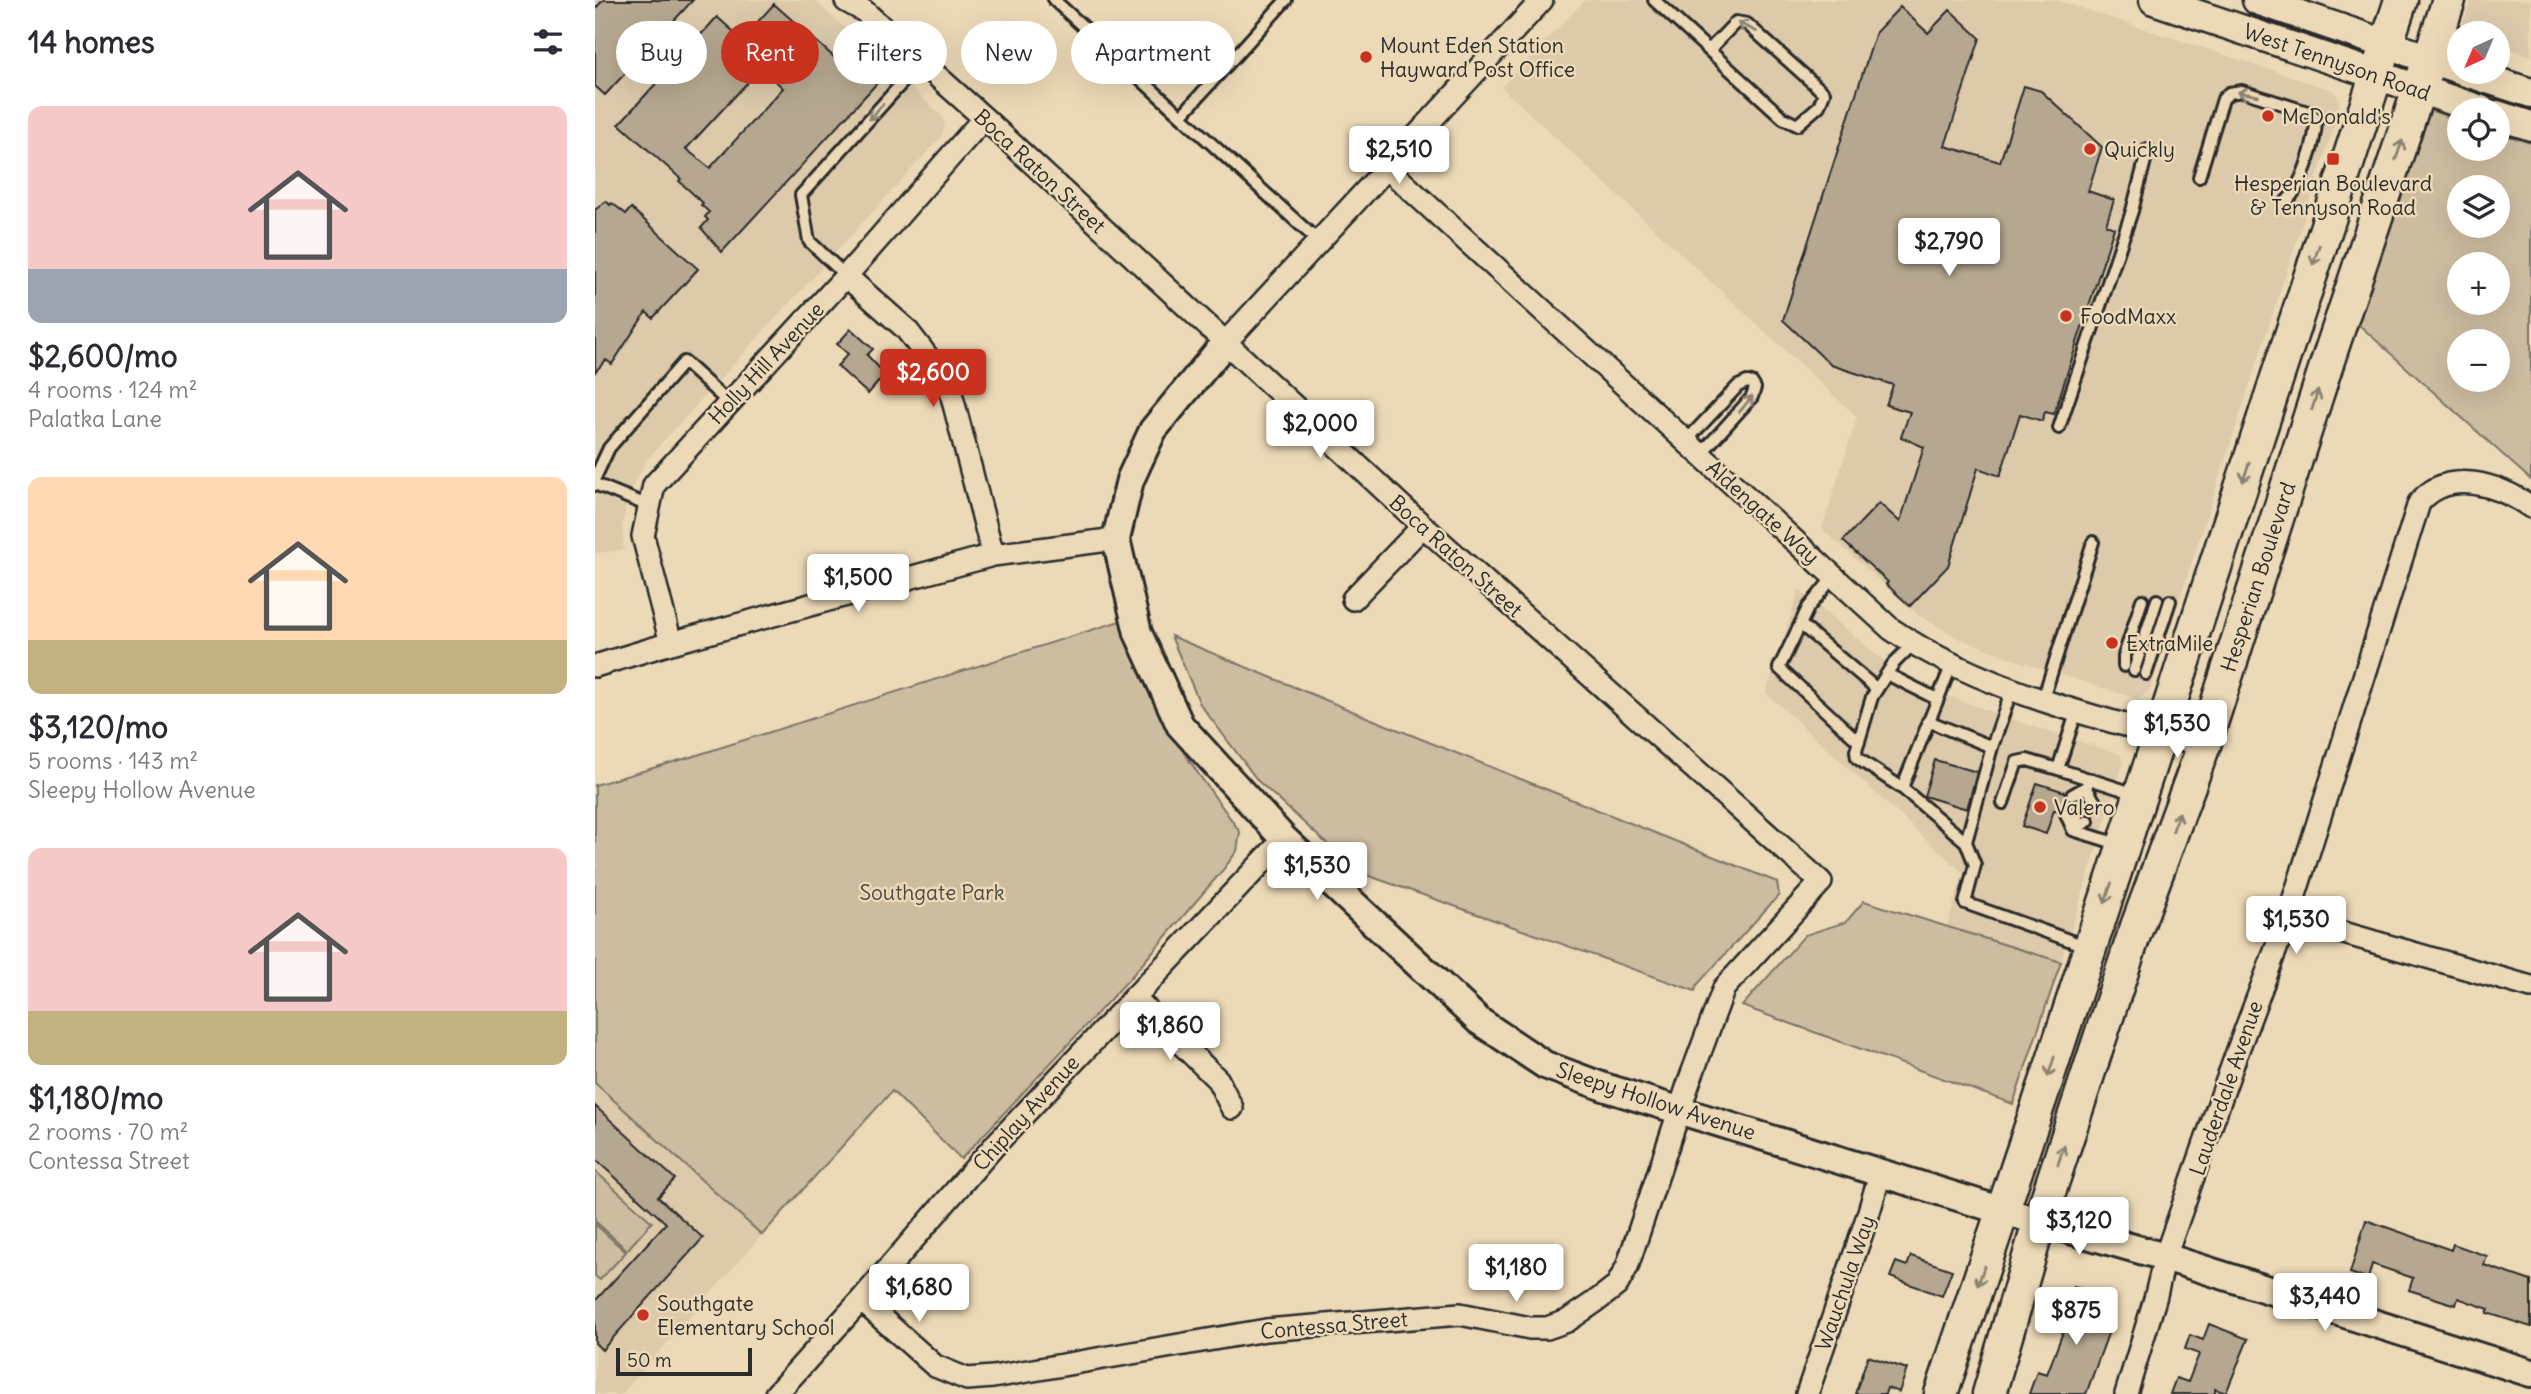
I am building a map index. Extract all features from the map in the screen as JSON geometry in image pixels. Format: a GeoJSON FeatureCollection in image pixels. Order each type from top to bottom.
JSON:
{"type":"FeatureCollection","features":[{"type":"Feature","properties":{"kind":"main road","name":"West Tennyson Road"},"geometry":{"type":"LineString","coordinates":[[2154,0],[2447,100]]}},
{"type":"Feature","properties":{"kind":"main road","name":"West Tennyson Road"},"geometry":{"type":"LineString","coordinates":[[2257,0],[2444,64]]}},
{"type":"Feature","properties":{"kind":"main road","name":"Hesperian Boulevard"},"geometry":{"type":"LineString","coordinates":[[1941,1394],[2141,796],[2401,0]]}},
{"type":"Feature","properties":{"kind":"main road","name":"Hesperian Boulevard"},"geometry":{"type":"LineString","coordinates":[[1989,1394],[2040,1220],[2135,932],[2204,745],[2329,354],[2419,91],[2444,64],[2449,0]]}},
{"type":"Feature","properties":{"kind":"main road"},"geometry":{"type":"LineString","coordinates":[[2503,84],[2531,93]]}},
{"type":"Feature","properties":{"kind":"main road"},"geometry":{"type":"LineString","coordinates":[[2510,120],[2531,126]]}},
{"type":"Feature","properties":{"kind":"street","name":"Boca Raton Street"},"geometry":{"type":"LineString","coordinates":[[845,0],[876,21]]}},
{"type":"Feature","properties":{"kind":"street"},"geometry":{"type":"LineString","coordinates":[[1225,344],[1542,0]]}},
{"type":"Feature","properties":{"kind":"street","name":"Boca Raton Street"},"geometry":{"type":"LineString","coordinates":[[946,84],[1423,526],[1821,882]]}},
{"type":"Feature","properties":{"kind":"street","name":"Holly Hill Avenue"},"geometry":{"type":"LineString","coordinates":[[671,643],[643,536],[654,485],[846,276],[984,118]]}},
{"type":"Feature","properties":{"kind":"street","name":"Aldengate Way"},"geometry":{"type":"LineString","coordinates":[[1387,168],[1891,629],[1952,664],[2012,689],[2160,735],[2204,745]]}},
{"type":"Feature","properties":{"kind":"street"},"geometry":{"type":"LineString","coordinates":[[846,276],[905,330],[949,385],[993,555]]}},
{"type":"Feature","properties":{"kind":"street","name":"Sleepy Hollow Avenue"},"geometry":{"type":"LineString","coordinates":[[1225,344],[1153,430],[1130,480],[1116,539],[1137,633],[1180,725],[1284,839],[1479,1021],[1545,1065],[1680,1112],[1881,1171],[2003,1211],[2165,1257],[2531,1373]]}},
{"type":"Feature","properties":{"kind":"street","name":"Lauderdale Avenue"},"geometry":{"type":"LineString","coordinates":[[2126,1394],[2165,1257],[2288,917],[2420,503],[2437,487],[2463,482],[2493,487],[2531,507]]}},
{"type":"Feature","properties":{"kind":"street"},"geometry":{"type":"LineString","coordinates":[[1353,600],[1423,526]]}},
{"type":"Feature","properties":{"kind":"street"},"geometry":{"type":"LineString","coordinates":[[595,666],[993,555],[1116,539]]}},
{"type":"Feature","properties":{"kind":"street","name":"Chiplay Avenue"},"geometry":{"type":"LineString","coordinates":[[776,1394],[995,1145],[1284,839]]}},
{"type":"Feature","properties":{"kind":"street","name":"Contessa Street"},"geometry":{"type":"LineString","coordinates":[[861,1300],[935,1366],[967,1379],[993,1377],[1280,1329],[1460,1314],[1529,1328],[1547,1328],[1567,1321],[1617,1285],[1627,1267],[1689,1082],[1724,988],[1821,882]]}},
{"type":"Feature","properties":{"kind":"street"},"geometry":{"type":"LineString","coordinates":[[2288,917],[2531,986]]}},
{"type":"Feature","properties":{"kind":"street"},"geometry":{"type":"LineString","coordinates":[[1134,997],[1218,1080],[1232,1108]]}},
{"type":"Feature","properties":{"kind":"street","name":"Wauchula Way"},"geometry":{"type":"LineString","coordinates":[[1807,1394],[1881,1171]]}},
{"type":"Feature","properties":{"kind":"lane"},"geometry":{"type":"LineString","coordinates":[[1054,0],[1318,241]]}},
{"type":"Feature","properties":{"kind":"lane"},"geometry":{"type":"LineString","coordinates":[[1181,116],[1286,0]]}},
{"type":"Feature","properties":{"kind":"lane"},"geometry":{"type":"LineString","coordinates":[[1654,0],[1779,116],[1797,125],[1819,106],[1823,93],[1747,24],[1736,22],[1709,50]]}},
{"type":"Feature","properties":{"kind":"lane"},"geometry":{"type":"LineString","coordinates":[[846,276],[809,241],[801,195],[900,84]]}},
{"type":"Feature","properties":{"kind":"lane"},"geometry":{"type":"LineString","coordinates":[[2199,177],[2223,100],[2229,93],[2242,91],[2253,94],[2311,113],[2316,119],[2316,134],[2294,194],[2284,203]]}},
{"type":"Feature","properties":{"kind":"lane"},"geometry":{"type":"LineString","coordinates":[[2059,428],[2132,211],[2148,149]]}},
{"type":"Feature","properties":{"kind":"lane"},"geometry":{"type":"LineString","coordinates":[[595,478],[609,448],[684,362],[729,403]]}},
{"type":"Feature","properties":{"kind":"lane"},"geometry":{"type":"LineString","coordinates":[[1752,383],[1755,388],[1752,397],[1693,448],[1738,386],[1752,383]]}},
{"type":"Feature","properties":{"kind":"lane"},"geometry":{"type":"LineString","coordinates":[[595,484],[649,506]]}},
{"type":"Feature","properties":{"kind":"lane"},"geometry":{"type":"LineString","coordinates":[[2043,699],[2093,542]]}},
{"type":"Feature","properties":{"kind":"lane"},"geometry":{"type":"LineString","coordinates":[[1834,576],[1808,608],[1779,668],[1859,742]]}},
{"type":"Feature","properties":{"kind":"lane"},"geometry":{"type":"LineString","coordinates":[[2143,600],[2124,656],[2129,668],[2157,600]]}},
{"type":"Feature","properties":{"kind":"lane"},"geometry":{"type":"LineString","coordinates":[[2146,674],[2171,601]]}},
{"type":"Feature","properties":{"kind":"lane"},"geometry":{"type":"LineString","coordinates":[[1800,624],[1877,689]]}},
{"type":"Feature","properties":{"kind":"lane"},"geometry":{"type":"LineString","coordinates":[[1913,644],[1887,674],[1872,697],[1857,758],[1902,788],[1966,842],[1975,865],[1965,903],[2089,947]]}},
{"type":"Feature","properties":{"kind":"lane"},"geometry":{"type":"LineString","coordinates":[[1902,788],[1952,664]]}},
{"type":"Feature","properties":{"kind":"lane"},"geometry":{"type":"LineString","coordinates":[[1887,674],[1937,699]]}},
{"type":"Feature","properties":{"kind":"lane"},"geometry":{"type":"LineString","coordinates":[[1966,842],[1992,747],[2012,689]]}},
{"type":"Feature","properties":{"kind":"lane"},"geometry":{"type":"LineString","coordinates":[[2058,769],[2077,710]]}},
{"type":"Feature","properties":{"kind":"lane"},"geometry":{"type":"LineString","coordinates":[[1928,721],[1992,747]]}},
{"type":"Feature","properties":{"kind":"lane"},"geometry":{"type":"LineString","coordinates":[[2003,803],[2017,762],[2027,760],[2058,769],[2085,792],[2141,796]]}},
{"type":"Feature","properties":{"kind":"lane"},"geometry":{"type":"LineString","coordinates":[[2072,815],[2073,830]]}},
{"type":"Feature","properties":{"kind":"lane"},"geometry":{"type":"LineString","coordinates":[[2073,830],[2088,821]]}},
{"type":"Feature","properties":{"kind":"lane"},"geometry":{"type":"LineString","coordinates":[[2073,830],[2124,846]]}},
{"type":"Feature","properties":{"kind":"shaded area"},"geometry":{"type":"Polygon","coordinates":[[[595,0],[814,0],[837,21],[833,21],[833,84],[907,84],[942,116],[945,126],[941,137],[647,459],[628,495],[622,528],[624,550],[595,553],[595,0]]]}},
{"type":"Feature","properties":{"kind":"shaded area"},"geometry":{"type":"Polygon","coordinates":[[[1585,0],[2056,0],[2332,90],[2338,97],[2340,108],[2150,690],[2142,697],[2134,698],[2013,659],[1956,637],[1918,615],[1822,529],[1857,417],[1501,87],[1585,0]]]}},
{"type":"Feature","properties":{"kind":"shaded area"},"geometry":{"type":"Polygon","coordinates":[[[2471,0],[2531,0],[2531,56],[2510,49],[2510,21],[2464,21],[2471,0]]]}},
{"type":"Feature","properties":{"kind":"shaded area"},"geometry":{"type":"Polygon","coordinates":[[[1799,590],[1883,660],[1930,689],[2022,723],[2120,754],[2123,764],[2061,962],[1947,927],[1963,873],[1766,693],[1799,590]]]}},
{"type":"Feature","properties":{"kind":"shaded area","name":"Southgate Elementary School"},"geometry":{"type":"Polygon","coordinates":[[[595,1083],[762,1235],[622,1394],[595,1394],[595,1083]]]}},
{"type":"Feature","properties":{"kind":"green space"},"geometry":{"type":"Polygon","coordinates":[[[2429,110],[2447,116],[2447,161],[2510,161],[2510,136],[2531,143],[2531,480],[2358,324],[2429,110]]]}},
{"type":"Feature","properties":{"kind":"green space","name":"Southgate Park"},"geometry":{"type":"Polygon","coordinates":[[[1123,620],[1145,681],[1163,718],[1194,768],[1240,832],[1237,851],[1131,977],[961,1159],[892,1091],[762,1235],[595,1083],[595,785],[1123,620]]]}},
{"type":"Feature","properties":{"kind":"green space"},"geometry":{"type":"Polygon","coordinates":[[[1171,636],[1777,882],[1779,895],[1697,985],[1695,991],[1358,872],[1258,781],[1200,704],[1171,636]]]}},
{"type":"Feature","properties":{"kind":"green space"},"geometry":{"type":"Polygon","coordinates":[[[1864,901],[2061,962],[2013,1104],[1742,1006],[1805,935],[1846,922],[1864,901]]]}},
{"type":"Feature","properties":{"kind":"green space"},"geometry":{"type":"Polygon","coordinates":[[[595,1171],[652,1222],[627,1250],[595,1221],[595,1171]]]}},
{"type":"Feature","properties":{"kind":"green space"},"geometry":{"type":"Polygon","coordinates":[[[595,1224],[626,1252],[600,1280],[595,1276],[595,1224]]]}},
{"type":"Feature","properties":{"kind":"building"},"geometry":{"type":"Polygon","coordinates":[[[603,0],[693,0],[674,21],[616,21],[616,83],[605,95],[595,86],[595,9],[603,0]]]}},
{"type":"Feature","properties":{"kind":"building"},"geometry":{"type":"Polygon","coordinates":[[[774,4],[793,21],[758,21],[774,4]]]}},
{"type":"Feature","properties":{"kind":"building"},"geometry":{"type":"Polygon","coordinates":[[[1900,7],[1928,33],[1950,10],[1980,38],[1945,146],[2000,162],[2024,86],[2041,91],[2102,147],[2088,191],[2114,200],[2106,225],[2114,228],[2054,414],[2045,412],[2042,421],[2020,414],[2000,476],[1978,468],[1948,566],[1910,606],[1843,541],[1879,503],[1900,522],[1924,447],[1901,437],[1910,412],[1886,405],[1893,385],[1831,365],[1783,320],[1876,32],[1900,7]]]}},
{"type":"Feature","properties":{"kind":"building"},"geometry":{"type":"Polygon","coordinates":[[[717,17],[722,21],[721,84],[746,84],[686,149],[710,168],[783,88],[779,84],[819,84],[819,44],[833,56],[833,84],[876,84],[722,252],[701,228],[708,220],[705,217],[709,212],[701,205],[703,203],[679,181],[681,179],[619,124],[656,84],[707,84],[707,28],[717,17]]]}},
{"type":"Feature","properties":{"kind":"building"},"geometry":{"type":"Polygon","coordinates":[[[606,201],[626,214],[631,208],[698,269],[653,318],[646,312],[612,364],[606,360],[595,372],[595,210],[606,201]]]}},
{"type":"Feature","properties":{"kind":"building"},"geometry":{"type":"Polygon","coordinates":[[[851,329],[873,349],[867,355],[885,374],[868,394],[837,366],[848,354],[837,344],[851,329]]]}},
{"type":"Feature","properties":{"kind":"building"},"geometry":{"type":"Polygon","coordinates":[[[1935,760],[1977,772],[1967,809],[1924,796],[1935,760]]]}},
{"type":"Feature","properties":{"kind":"building"},"geometry":{"type":"Polygon","coordinates":[[[2037,783],[2065,792],[2065,798],[2069,802],[2084,798],[2091,808],[2096,810],[2094,816],[2066,806],[2059,811],[2054,810],[2046,834],[2022,826],[2037,783]]]}},
{"type":"Feature","properties":{"kind":"building"},"geometry":{"type":"Polygon","coordinates":[[[595,1106],[675,1179],[658,1197],[703,1238],[602,1350],[595,1343],[595,1301],[666,1223],[595,1159],[595,1106]]]}},
{"type":"Feature","properties":{"kind":"building"},"geometry":{"type":"Polygon","coordinates":[[[2366,1220],[2451,1250],[2453,1244],[2487,1256],[2484,1265],[2531,1281],[2531,1327],[2487,1313],[2489,1309],[2458,1298],[2456,1305],[2409,1290],[2413,1278],[2372,1264],[2368,1279],[2350,1273],[2366,1220]]]}},
{"type":"Feature","properties":{"kind":"building"},"geometry":{"type":"Polygon","coordinates":[[[1911,1256],[1952,1270],[1942,1296],[1890,1277],[1896,1262],[1907,1266],[1911,1256]]]}},
{"type":"Feature","properties":{"kind":"building"},"geometry":{"type":"Polygon","coordinates":[[[2074,1286],[2105,1298],[2098,1314],[2113,1320],[2086,1394],[2029,1394],[2037,1371],[2047,1374],[2066,1324],[2060,1322],[2074,1286]]]}},
{"type":"Feature","properties":{"kind":"building"},"geometry":{"type":"Polygon","coordinates":[[[2209,1324],[2248,1339],[2226,1393],[2215,1389],[2215,1394],[2170,1394],[2176,1378],[2188,1382],[2199,1354],[2185,1349],[2190,1335],[2203,1340],[2209,1324]]]}},
{"type":"Feature","properties":{"kind":"building"},"geometry":{"type":"Polygon","coordinates":[[[1868,1356],[1907,1369],[1899,1392],[1887,1388],[1885,1394],[1855,1394],[1868,1356]]]}},
{"type":"Feature","properties":{"kind":"place","name":"Mount Eden Station Hayward Post Office"},"geometry":{"type":"Point","coordinates":[1366,57]}},
{"type":"Feature","properties":{"kind":"place","name":"McDonald's"},"geometry":{"type":"Point","coordinates":[2268,116]}},
{"type":"Feature","properties":{"kind":"place","name":"Quickly"},"geometry":{"type":"Point","coordinates":[2090,149]}},
{"type":"Feature","properties":{"kind":"place","name":"Hesperian Boulevard & Tennyson Road"},"geometry":{"type":"Point","coordinates":[2333,159]}},
{"type":"Feature","properties":{"kind":"place","name":"FoodMaxx"},"geometry":{"type":"Point","coordinates":[2066,316]}},
{"type":"Feature","properties":{"kind":"place","name":"ExtraMile"},"geometry":{"type":"Point","coordinates":[2112,643]}},
{"type":"Feature","properties":{"kind":"place","name":"Valero"},"geometry":{"type":"Point","coordinates":[2040,807]}},
{"type":"Feature","properties":{"kind":"place","name":"Southgate Elementary School"},"geometry":{"type":"Point","coordinates":[643,1315]}}]}
